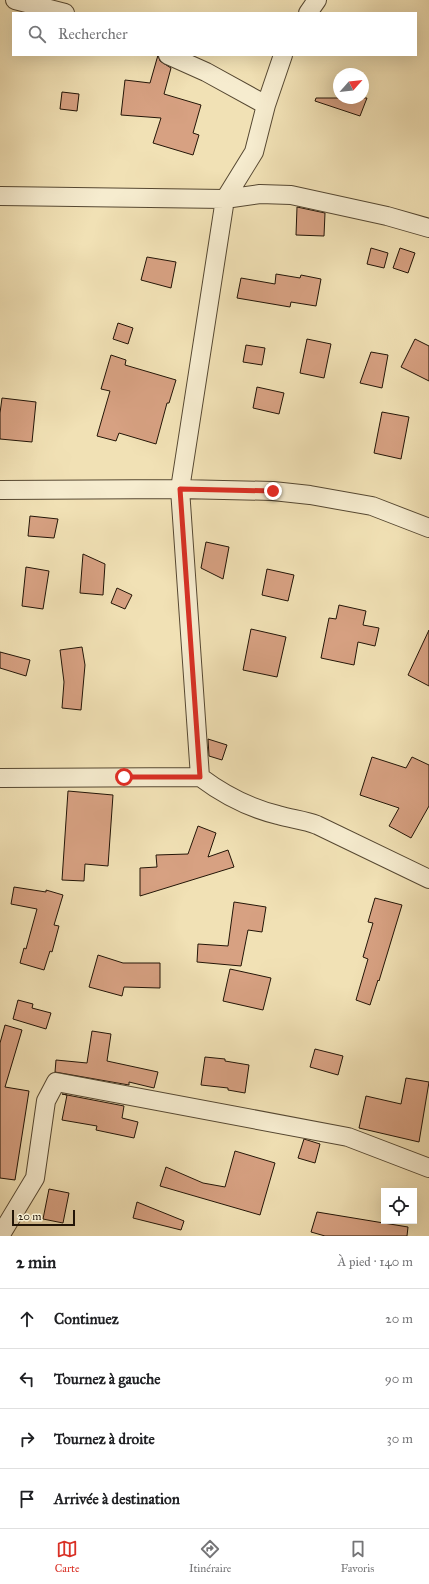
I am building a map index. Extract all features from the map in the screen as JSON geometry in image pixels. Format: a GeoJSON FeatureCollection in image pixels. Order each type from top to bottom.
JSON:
{"type":"FeatureCollection","features":[{"type":"Feature","properties":{"kind":"street"},"geometry":{"type":"LineString","coordinates":[[16,0],[61,12]]}},
{"type":"Feature","properties":{"kind":"street"},"geometry":{"type":"LineString","coordinates":[[309,12],[317,0]]}},
{"type":"Feature","properties":{"kind":"street"},"geometry":{"type":"LineString","coordinates":[[170,56],[206,72],[266,105]]}},
{"type":"Feature","properties":{"kind":"street"},"geometry":{"type":"LineString","coordinates":[[200,777],[180,489],[225,199],[254,152],[266,105],[282,56]]}},
{"type":"Feature","properties":{"kind":"street"},"geometry":{"type":"LineString","coordinates":[[0,196],[225,199],[260,194],[291,195],[387,216],[429,228]]}},
{"type":"Feature","properties":{"kind":"street"},"geometry":{"type":"LineString","coordinates":[[0,490],[180,489],[273,491],[310,495],[372,506],[429,528]]}},
{"type":"Feature","properties":{"kind":"street"},"geometry":{"type":"LineString","coordinates":[[0,778],[200,777],[213,787],[246,805],[279,816],[301,819],[317,825],[429,879]]}},
{"type":"Feature","properties":{"kind":"street"},"geometry":{"type":"LineString","coordinates":[[0,1236],[35,1178],[46,1101],[56,1082],[348,1137],[429,1168]]}},
{"type":"Feature","properties":{"kind":"building"},"geometry":{"type":"Polygon","coordinates":[[[158,56],[160,61],[171,68],[164,94],[201,105],[193,133],[199,135],[193,155],[153,143],[161,118],[121,115],[125,80],[150,83],[158,56]]]}},
{"type":"Feature","properties":{"kind":"building"},"geometry":{"type":"Polygon","coordinates":[[[62,92],[79,94],[77,111],[60,109],[62,92]]]}},
{"type":"Feature","properties":{"kind":"building"},"geometry":{"type":"Polygon","coordinates":[[[316,98],[333,98],[333,104],[365,104],[360,116],[315,101],[316,98]]]}},
{"type":"Feature","properties":{"kind":"building"},"geometry":{"type":"Polygon","coordinates":[[[297,207],[325,213],[324,236],[296,235],[297,207]]]}},
{"type":"Feature","properties":{"kind":"building"},"geometry":{"type":"Polygon","coordinates":[[[371,248],[388,253],[384,268],[367,264],[371,248]]]}},
{"type":"Feature","properties":{"kind":"building"},"geometry":{"type":"Polygon","coordinates":[[[400,248],[415,253],[408,273],[393,268],[400,248]]]}},
{"type":"Feature","properties":{"kind":"building"},"geometry":{"type":"Polygon","coordinates":[[[147,257],[176,262],[171,288],[141,280],[147,257]]]}},
{"type":"Feature","properties":{"kind":"building"},"geometry":{"type":"Polygon","coordinates":[[[276,274],[300,278],[301,275],[321,279],[316,306],[291,302],[290,307],[237,298],[241,278],[275,284],[276,274]]]}},
{"type":"Feature","properties":{"kind":"building"},"geometry":{"type":"Polygon","coordinates":[[[118,323],[133,328],[128,344],[113,339],[118,323]]]}},
{"type":"Feature","properties":{"kind":"building"},"geometry":{"type":"Polygon","coordinates":[[[307,339],[331,344],[324,378],[300,373],[307,339]]]}},
{"type":"Feature","properties":{"kind":"building"},"geometry":{"type":"Polygon","coordinates":[[[415,339],[429,346],[429,381],[401,367],[415,339]]]}},
{"type":"Feature","properties":{"kind":"building"},"geometry":{"type":"Polygon","coordinates":[[[246,345],[265,348],[262,365],[243,362],[246,345]]]}},
{"type":"Feature","properties":{"kind":"building"},"geometry":{"type":"Polygon","coordinates":[[[371,352],[388,355],[382,388],[360,383],[371,352]]]}},
{"type":"Feature","properties":{"kind":"building"},"geometry":{"type":"Polygon","coordinates":[[[111,355],[126,360],[125,365],[176,380],[169,403],[167,403],[156,444],[119,433],[116,441],[97,436],[110,391],[101,389],[111,355]]]}},
{"type":"Feature","properties":{"kind":"building"},"geometry":{"type":"Polygon","coordinates":[[[257,387],[284,393],[279,414],[253,408],[257,387]]]}},
{"type":"Feature","properties":{"kind":"building"},"geometry":{"type":"Polygon","coordinates":[[[2,398],[36,402],[32,442],[0,439],[0,413],[2,398]]]}},
{"type":"Feature","properties":{"kind":"building"},"geometry":{"type":"Polygon","coordinates":[[[382,412],[409,417],[401,459],[374,453],[382,412]]]}},
{"type":"Feature","properties":{"kind":"building"},"geometry":{"type":"Polygon","coordinates":[[[30,516],[58,519],[54,538],[28,536],[30,516]]]}},
{"type":"Feature","properties":{"kind":"building"},"geometry":{"type":"Polygon","coordinates":[[[206,542],[229,547],[223,579],[201,568],[206,542]]]}},
{"type":"Feature","properties":{"kind":"building"},"geometry":{"type":"Polygon","coordinates":[[[83,554],[105,564],[103,595],[80,593],[83,554]]]}},
{"type":"Feature","properties":{"kind":"building"},"geometry":{"type":"Polygon","coordinates":[[[26,567],[49,571],[43,609],[22,606],[26,567]]]}},
{"type":"Feature","properties":{"kind":"building"},"geometry":{"type":"Polygon","coordinates":[[[267,569],[294,575],[288,601],[262,595],[267,569]]]}},
{"type":"Feature","properties":{"kind":"building"},"geometry":{"type":"Polygon","coordinates":[[[117,588],[132,595],[125,609],[111,603],[117,588]]]}},
{"type":"Feature","properties":{"kind":"building"},"geometry":{"type":"Polygon","coordinates":[[[339,605],[366,611],[363,625],[379,628],[375,646],[358,642],[354,665],[321,658],[329,618],[336,619],[339,605]]]}},
{"type":"Feature","properties":{"kind":"building"},"geometry":{"type":"Polygon","coordinates":[[[251,629],[286,637],[277,677],[243,670],[251,629]]]}},
{"type":"Feature","properties":{"kind":"building"},"geometry":{"type":"Polygon","coordinates":[[[429,630],[429,686],[408,675],[429,630]]]}},
{"type":"Feature","properties":{"kind":"building"},"geometry":{"type":"Polygon","coordinates":[[[82,647],[85,665],[81,710],[62,708],[64,682],[60,650],[82,647]]]}},
{"type":"Feature","properties":{"kind":"building"},"geometry":{"type":"Polygon","coordinates":[[[0,652],[30,660],[26,676],[0,668],[0,652]]]}},
{"type":"Feature","properties":{"kind":"building"},"geometry":{"type":"Polygon","coordinates":[[[208,739],[227,745],[222,760],[209,756],[208,739]]]}},
{"type":"Feature","properties":{"kind":"building"},"geometry":{"type":"Polygon","coordinates":[[[372,757],[406,768],[412,757],[429,765],[429,806],[411,838],[389,826],[399,808],[360,795],[372,757]]]}},
{"type":"Feature","properties":{"kind":"building"},"geometry":{"type":"Polygon","coordinates":[[[68,791],[113,795],[108,866],[85,864],[84,881],[62,880],[68,791]]]}},
{"type":"Feature","properties":{"kind":"building"},"geometry":{"type":"Polygon","coordinates":[[[198,826],[216,833],[208,857],[228,850],[234,867],[140,896],[140,868],[157,867],[156,855],[188,854],[198,826]]]}},
{"type":"Feature","properties":{"kind":"building"},"geometry":{"type":"Polygon","coordinates":[[[14,887],[46,892],[46,890],[63,895],[54,925],[59,926],[52,952],[50,951],[44,970],[20,963],[24,948],[26,949],[37,909],[11,904],[14,887]]]}},
{"type":"Feature","properties":{"kind":"building"},"geometry":{"type":"Polygon","coordinates":[[[375,898],[402,905],[379,981],[378,980],[370,1005],[356,1000],[368,959],[363,957],[373,923],[368,922],[375,898]]]}},
{"type":"Feature","properties":{"kind":"building"},"geometry":{"type":"Polygon","coordinates":[[[234,902],[266,907],[262,932],[248,930],[241,966],[197,962],[198,944],[228,946],[234,902]]]}},
{"type":"Feature","properties":{"kind":"building"},"geometry":{"type":"Polygon","coordinates":[[[98,955],[123,963],[160,963],[160,988],[124,987],[122,996],[89,987],[98,955]]]}},
{"type":"Feature","properties":{"kind":"building"},"geometry":{"type":"Polygon","coordinates":[[[230,969],[271,978],[263,1010],[223,1001],[230,969]]]}},
{"type":"Feature","properties":{"kind":"building"},"geometry":{"type":"Polygon","coordinates":[[[18,1000],[33,1004],[32,1008],[51,1013],[46,1029],[13,1019],[18,1000]]]}},
{"type":"Feature","properties":{"kind":"building"},"geometry":{"type":"Polygon","coordinates":[[[5,1025],[22,1030],[5,1087],[29,1091],[15,1180],[0,1178],[0,1043],[5,1025]]]}},
{"type":"Feature","properties":{"kind":"building"},"geometry":{"type":"Polygon","coordinates":[[[92,1031],[111,1034],[107,1061],[158,1072],[154,1088],[129,1082],[129,1085],[55,1072],[56,1060],[87,1063],[92,1031]]]}},
{"type":"Feature","properties":{"kind":"building"},"geometry":{"type":"Polygon","coordinates":[[[315,1049],[343,1056],[338,1075],[310,1067],[315,1049]]]}},
{"type":"Feature","properties":{"kind":"building"},"geometry":{"type":"Polygon","coordinates":[[[205,1057],[225,1059],[225,1061],[249,1065],[245,1093],[228,1090],[228,1088],[201,1085],[205,1057]]]}},
{"type":"Feature","properties":{"kind":"building"},"geometry":{"type":"Polygon","coordinates":[[[406,1078],[429,1082],[419,1142],[359,1128],[366,1096],[401,1104],[406,1078]]]}},
{"type":"Feature","properties":{"kind":"building"},"geometry":{"type":"Polygon","coordinates":[[[62,1094],[124,1106],[122,1118],[138,1122],[134,1138],[96,1130],[97,1126],[62,1120],[67,1095],[62,1094]]]}},
{"type":"Feature","properties":{"kind":"building"},"geometry":{"type":"Polygon","coordinates":[[[304,1139],[320,1144],[315,1163],[298,1158],[304,1139]]]}},
{"type":"Feature","properties":{"kind":"building"},"geometry":{"type":"Polygon","coordinates":[[[235,1151],[275,1163],[260,1215],[160,1186],[166,1167],[203,1183],[225,1187],[235,1151]]]}},
{"type":"Feature","properties":{"kind":"building"},"geometry":{"type":"Polygon","coordinates":[[[49,1189],[69,1193],[63,1223],[43,1219],[49,1189]]]}},
{"type":"Feature","properties":{"kind":"building"},"geometry":{"type":"Polygon","coordinates":[[[137,1202],[184,1221],[181,1230],[133,1218],[137,1202]]]}},
{"type":"Feature","properties":{"kind":"building"},"geometry":{"type":"Polygon","coordinates":[[[317,1212],[381,1223],[381,1224],[408,1227],[407,1236],[325,1236],[311,1232],[317,1212]]]}},
{"type":"Feature","properties":{"kind":"route"},"geometry":{"type":"LineString","coordinates":[[124,777],[200,777],[180,489],[273,491]]}}]}
